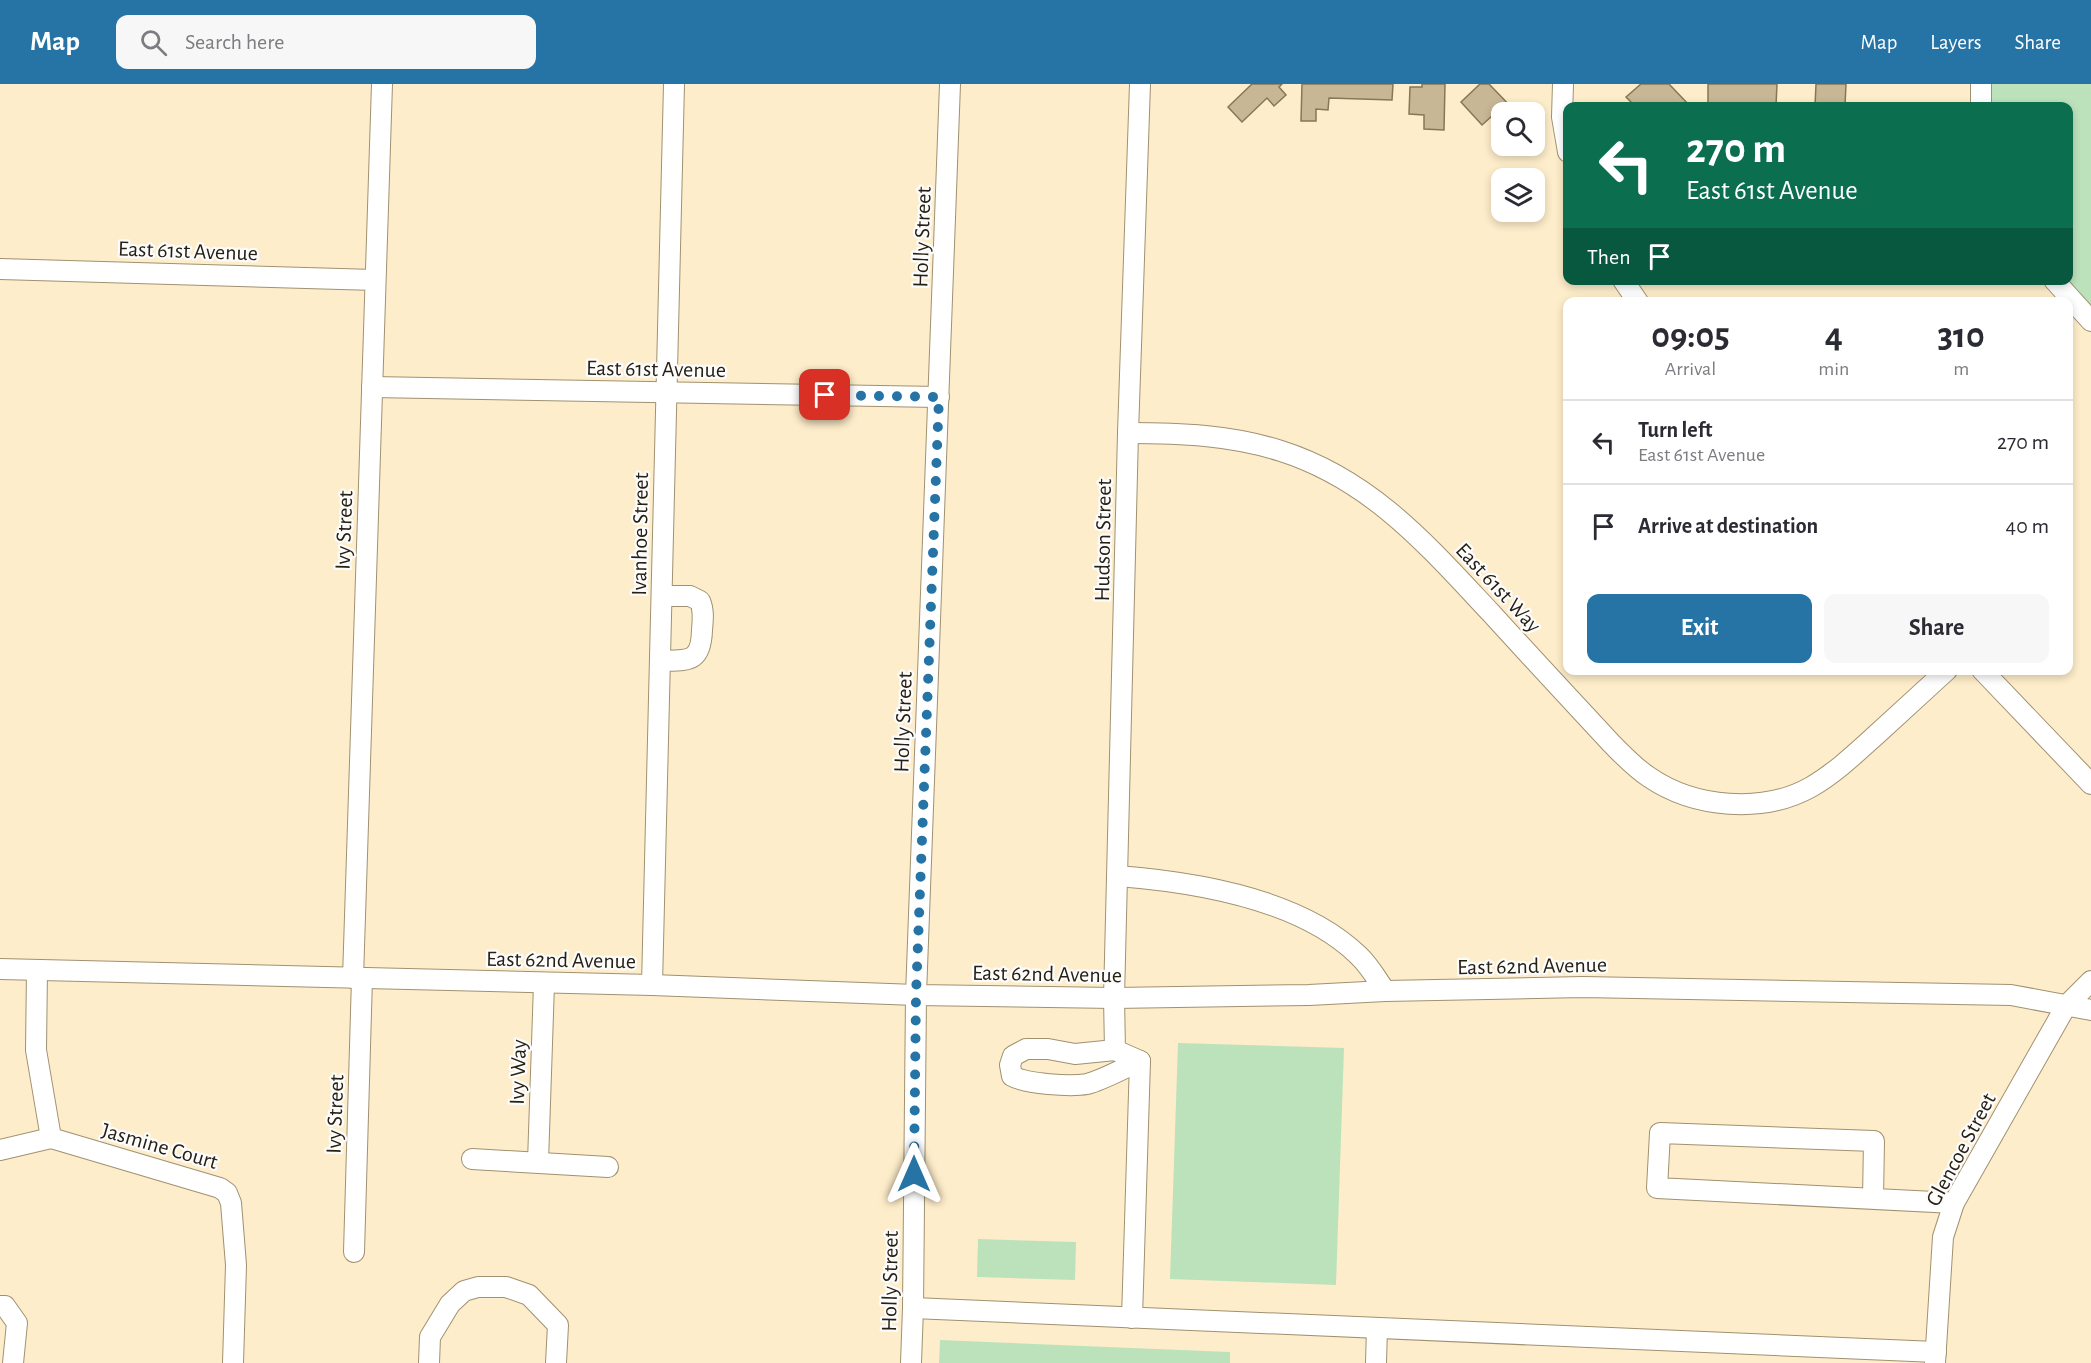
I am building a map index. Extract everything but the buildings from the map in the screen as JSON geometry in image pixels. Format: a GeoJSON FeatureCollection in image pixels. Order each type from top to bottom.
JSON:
{"type":"FeatureCollection","features":[{"type":"Feature","properties":{"kind":"street","name":"Ivy Street"},"geometry":{"type":"LineString","coordinates":[[354,1252],[357,978],[382,84]]}},
{"type":"Feature","properties":{"kind":"street","name":"Ivanhoe Street"},"geometry":{"type":"LineString","coordinates":[[652,986],[674,84]]}},
{"type":"Feature","properties":{"kind":"street","name":"Holly Street"},"geometry":{"type":"LineString","coordinates":[[911,1363],[916,995],[951,84]]}},
{"type":"Feature","properties":{"kind":"street","name":"Hudson Street"},"geometry":{"type":"LineString","coordinates":[[1116,1050],[1114,998],[1128,433],[1140,84]]}},
{"type":"Feature","properties":{"kind":"street"},"geometry":{"type":"LineString","coordinates":[[1563,84],[1563,123]]}},
{"type":"Feature","properties":{"kind":"street"},"geometry":{"type":"LineString","coordinates":[[1981,84],[1981,102]]}},
{"type":"Feature","properties":{"kind":"street","name":"East 61st Avenue"},"geometry":{"type":"LineString","coordinates":[[0,269],[375,280]]}},
{"type":"Feature","properties":{"kind":"street"},"geometry":{"type":"LineString","coordinates":[[2059,285],[2069,297]]}},
{"type":"Feature","properties":{"kind":"street"},"geometry":{"type":"LineString","coordinates":[[2073,301],[2091,321]]}},
{"type":"Feature","properties":{"kind":"street","name":"East 61st Avenue"},"geometry":{"type":"LineString","coordinates":[[372,387],[939,397]]}},
{"type":"Feature","properties":{"kind":"street","name":"East 61st Way"},"geometry":{"type":"LineString","coordinates":[[1128,433],[1177,434],[1241,440],[1303,459],[1348,481],[1386,507],[1428,545],[1603,735],[1639,770],[1663,786],[1699,799],[1729,804],[1764,803],[1810,788],[1839,768],[1941,675]]}},
{"type":"Feature","properties":{"kind":"street"},"geometry":{"type":"LineString","coordinates":[[660,660],[688,660],[698,654],[702,645],[703,608],[700,601],[690,596],[662,596]]}},
{"type":"Feature","properties":{"kind":"street"},"geometry":{"type":"LineString","coordinates":[[1987,675],[2091,784]]}},
{"type":"Feature","properties":{"kind":"street"},"geometry":{"type":"LineString","coordinates":[[1118,876],[1164,880],[1226,891],[1258,900],[1306,920],[1358,954],[1385,991]]}},
{"type":"Feature","properties":{"kind":"street","name":"East 62nd Avenue"},"geometry":{"type":"LineString","coordinates":[[0,969],[916,995],[1114,998],[1583,987],[2011,995],[2091,1010]]}},
{"type":"Feature","properties":{"kind":"street"},"geometry":{"type":"LineString","coordinates":[[37,970],[36,1050],[51,1138]]}},
{"type":"Feature","properties":{"kind":"street","name":"Glencoe Street"},"geometry":{"type":"LineString","coordinates":[[1936,1358],[1943,1237],[1954,1203],[2067,1006],[2091,981]]}},
{"type":"Feature","properties":{"kind":"street","name":"Ivy Way"},"geometry":{"type":"LineString","coordinates":[[538,1162],[544,984]]}},
{"type":"Feature","properties":{"kind":"street"},"geometry":{"type":"LineString","coordinates":[[1026,1048],[1074,1054],[1116,1050],[1140,1061],[1087,1084],[1035,1083],[1019,1080],[1012,1076],[1010,1065],[1013,1056],[1026,1048]]}},
{"type":"Feature","properties":{"kind":"street"},"geometry":{"type":"LineString","coordinates":[[1132,1318],[1140,1061]]}},
{"type":"Feature","properties":{"kind":"street"},"geometry":{"type":"LineString","coordinates":[[1873,1198],[1875,1140],[1660,1133],[1657,1188],[1954,1203]]}},
{"type":"Feature","properties":{"kind":"street","name":"Jasmine Court"},"geometry":{"type":"LineString","coordinates":[[0,1150],[51,1138],[209,1184],[227,1193],[231,1203],[236,1265],[233,1363]]}},
{"type":"Feature","properties":{"kind":"street"},"geometry":{"type":"LineString","coordinates":[[472,1159],[608,1167]]}},
{"type":"Feature","properties":{"kind":"street"},"geometry":{"type":"LineString","coordinates":[[429,1363],[430,1337],[456,1297],[464,1291],[478,1287],[506,1287],[529,1295],[558,1325],[556,1363]]}},
{"type":"Feature","properties":{"kind":"street"},"geometry":{"type":"LineString","coordinates":[[0,1306],[5,1306],[16,1323],[14,1363]]}},
{"type":"Feature","properties":{"kind":"street"},"geometry":{"type":"LineString","coordinates":[[913,1308],[1377,1328],[1936,1358]]}},
{"type":"Feature","properties":{"kind":"street"},"geometry":{"type":"LineString","coordinates":[[1376,1363],[1377,1328]]}},
{"type":"Feature","properties":{"kind":"green space"},"geometry":{"type":"Polygon","coordinates":[[[1981,84],[2091,84],[2091,321],[2073,302],[2073,297],[2069,297],[2058,285],[2073,285],[2073,102],[1981,102],[1981,84]]]}},
{"type":"Feature","properties":{"kind":"green space"},"geometry":{"type":"Polygon","coordinates":[[[1178,1043],[1344,1048],[1336,1285],[1170,1279],[1178,1043]]]}},
{"type":"Feature","properties":{"kind":"green space"},"geometry":{"type":"Polygon","coordinates":[[[978,1239],[1076,1242],[1075,1280],[977,1277],[978,1239]]]}},
{"type":"Feature","properties":{"kind":"green space"},"geometry":{"type":"Polygon","coordinates":[[[940,1340],[1230,1352],[1230,1363],[939,1363],[940,1340]]]}},
{"type":"Feature","properties":{"kind":"route"},"geometry":{"type":"LineString","coordinates":[[825,395],[939,397],[916,995],[914,1174]]}}]}
